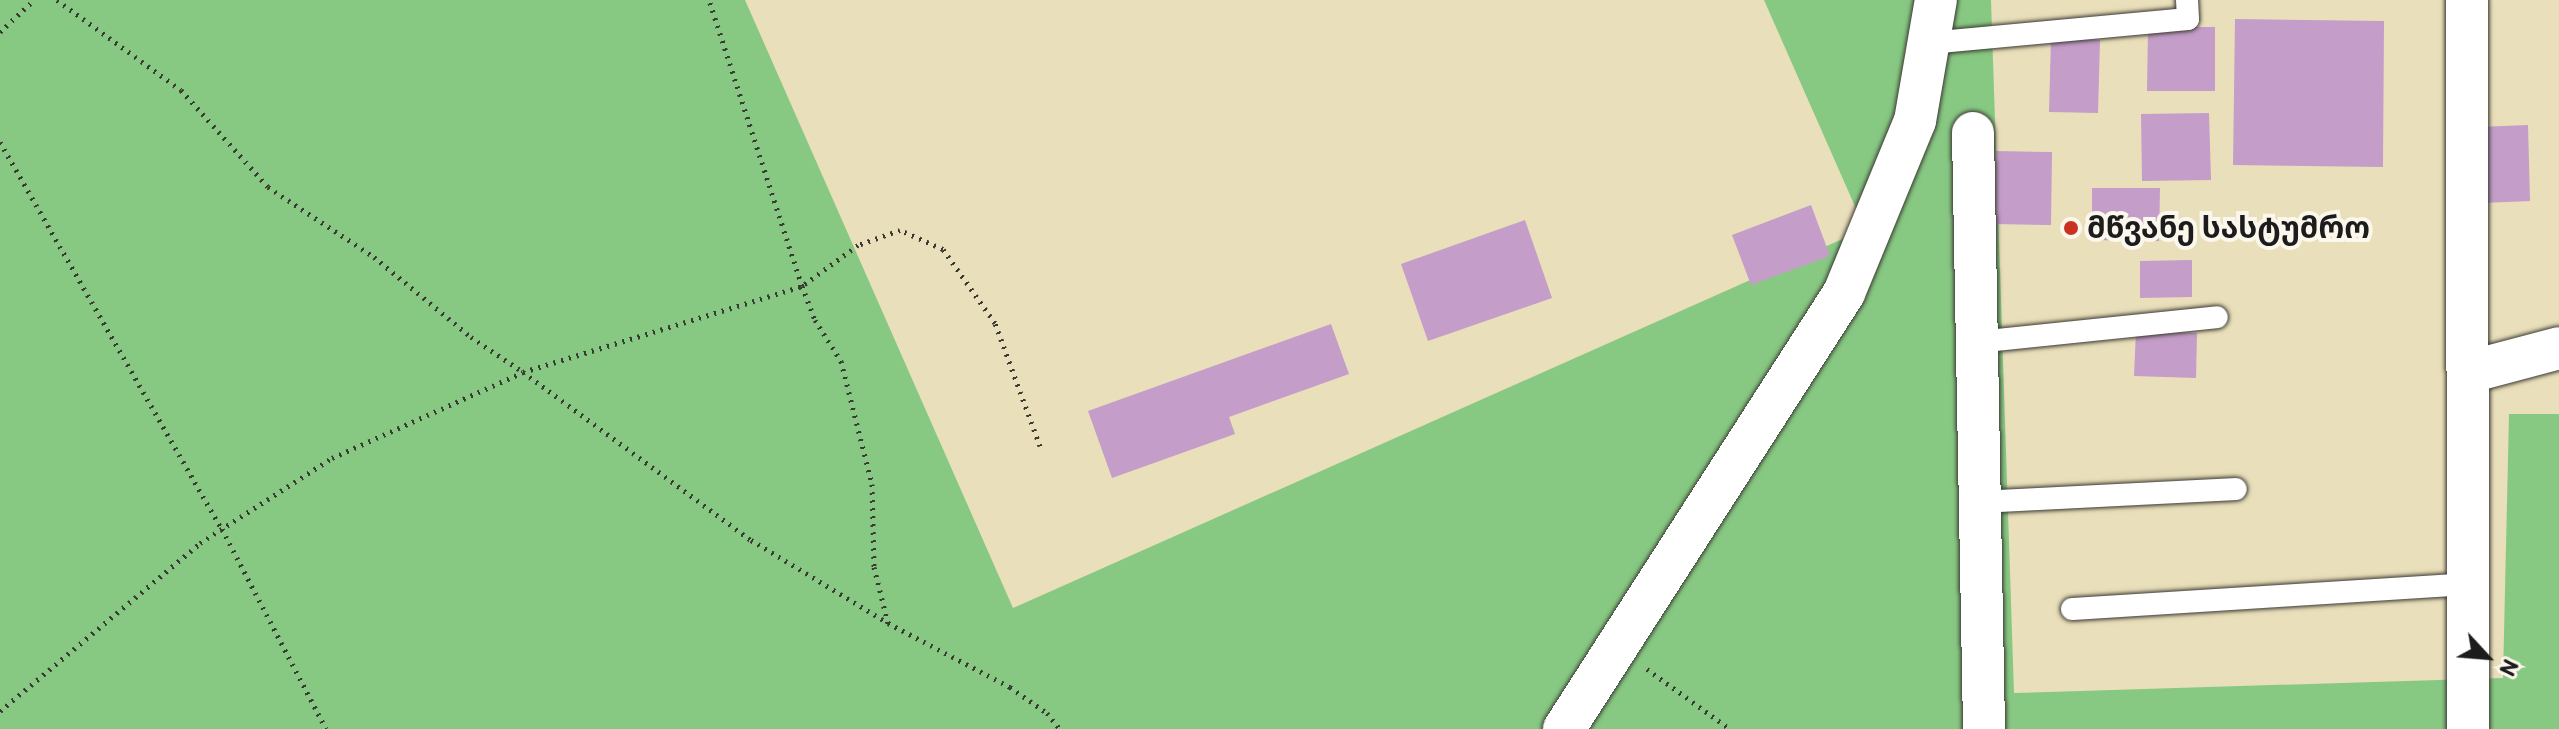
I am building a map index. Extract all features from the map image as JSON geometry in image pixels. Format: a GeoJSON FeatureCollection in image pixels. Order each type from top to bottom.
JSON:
{"type":"FeatureCollection","features":[{"type":"Feature","properties":{"kind":"street"},"geometry":{"type":"LineString","coordinates":[[1564,729],[1844,293],[1915,121],[1936,0]]}},
{"type":"Feature","properties":{"kind":"street"},"geometry":{"type":"LineString","coordinates":[[2467,0],[2468,729]]}},
{"type":"Feature","properties":{"kind":"street"},"geometry":{"type":"LineString","coordinates":[[1973,133],[1984,729]]}},
{"type":"Feature","properties":{"kind":"street"},"geometry":{"type":"LineString","coordinates":[[2469,372],[2559,348]]}},
{"type":"Feature","properties":{"kind":"lane"},"geometry":{"type":"LineString","coordinates":[[1929,43],[2188,19],[2187,0]]}},
{"type":"Feature","properties":{"kind":"lane"},"geometry":{"type":"LineString","coordinates":[[1977,342],[2217,317]]}},
{"type":"Feature","properties":{"kind":"lane"},"geometry":{"type":"LineString","coordinates":[[1980,502],[2236,489]]}},
{"type":"Feature","properties":{"kind":"lane"},"geometry":{"type":"LineString","coordinates":[[2072,609],[2468,584]]}},
{"type":"Feature","properties":{"kind":"path"},"geometry":{"type":"LineString","coordinates":[[0,32],[34,0]]}},
{"type":"Feature","properties":{"kind":"path"},"geometry":{"type":"LineString","coordinates":[[57,0],[181,90],[268,187],[374,257],[471,337],[751,540],[888,623],[1010,687],[1047,713],[1060,729]]}},
{"type":"Feature","properties":{"kind":"path"},"geometry":{"type":"LineString","coordinates":[[709,0],[802,286],[815,320],[841,361],[872,484],[874,567],[888,623]]}},
{"type":"Feature","properties":{"kind":"path"},"geometry":{"type":"LineString","coordinates":[[0,142],[222,529],[326,729]]}},
{"type":"Feature","properties":{"kind":"path"},"geometry":{"type":"LineString","coordinates":[[0,711],[200,543],[332,458],[523,372],[802,286],[858,245],[900,230],[943,249],[995,323],[1040,446]]}},
{"type":"Feature","properties":{"kind":"path"},"geometry":{"type":"LineString","coordinates":[[1617,647],[1730,729]]}},
{"type":"Feature","properties":{"kind":"green space"},"geometry":{"type":"Polygon","coordinates":[[[0,0],[745,0],[1013,608],[1865,229],[1764,0],[1991,0],[2014,693],[2503,678],[2509,414],[2559,414],[2559,729],[0,729],[0,0]]]}},
{"type":"Feature","properties":{"kind":"building"},"geometry":{"type":"Polygon","coordinates":[[[2235,19],[2384,21],[2383,167],[2233,165],[2235,19]]]}},
{"type":"Feature","properties":{"kind":"building"},"geometry":{"type":"Polygon","coordinates":[[[2148,27],[2215,27],[2215,91],[2147,91],[2148,27]]]}},
{"type":"Feature","properties":{"kind":"building"},"geometry":{"type":"Polygon","coordinates":[[[2051,38],[2100,40],[2098,113],[2049,112],[2051,38]]]}},
{"type":"Feature","properties":{"kind":"building"},"geometry":{"type":"Polygon","coordinates":[[[2209,113],[2211,180],[2142,181],[2141,114],[2209,113]]]}},
{"type":"Feature","properties":{"kind":"building"},"geometry":{"type":"Polygon","coordinates":[[[2528,125],[2530,201],[2482,203],[2478,127],[2528,125]]]}},
{"type":"Feature","properties":{"kind":"building"},"geometry":{"type":"Polygon","coordinates":[[[1996,151],[2052,152],[2051,225],[1994,224],[1996,151]]]}},
{"type":"Feature","properties":{"kind":"building"},"geometry":{"type":"Polygon","coordinates":[[[2092,188],[2160,188],[2159,241],[2092,240],[2092,188]]]}},
{"type":"Feature","properties":{"kind":"building"},"geometry":{"type":"Polygon","coordinates":[[[1811,205],[1830,256],[1751,285],[1732,235],[1811,205]]]}},
{"type":"Feature","properties":{"kind":"building"},"geometry":{"type":"Polygon","coordinates":[[[1525,220],[1552,298],[1428,341],[1401,264],[1525,220]]]}},
{"type":"Feature","properties":{"kind":"building"},"geometry":{"type":"Polygon","coordinates":[[[2192,260],[2192,297],[2140,298],[2140,261],[2192,260]]]}},
{"type":"Feature","properties":{"kind":"building"},"geometry":{"type":"Polygon","coordinates":[[[1331,324],[1349,374],[1229,417],[1235,434],[1112,478],[1088,411],[1331,324]]]}},
{"type":"Feature","properties":{"kind":"building"},"geometry":{"type":"Polygon","coordinates":[[[2136,331],[2197,333],[2196,378],[2134,376],[2136,331]]]}},
{"type":"Feature","properties":{"kind":"place","name":"მწვანე სასტუმრო"},"geometry":{"type":"Point","coordinates":[2071,228]}}]}
